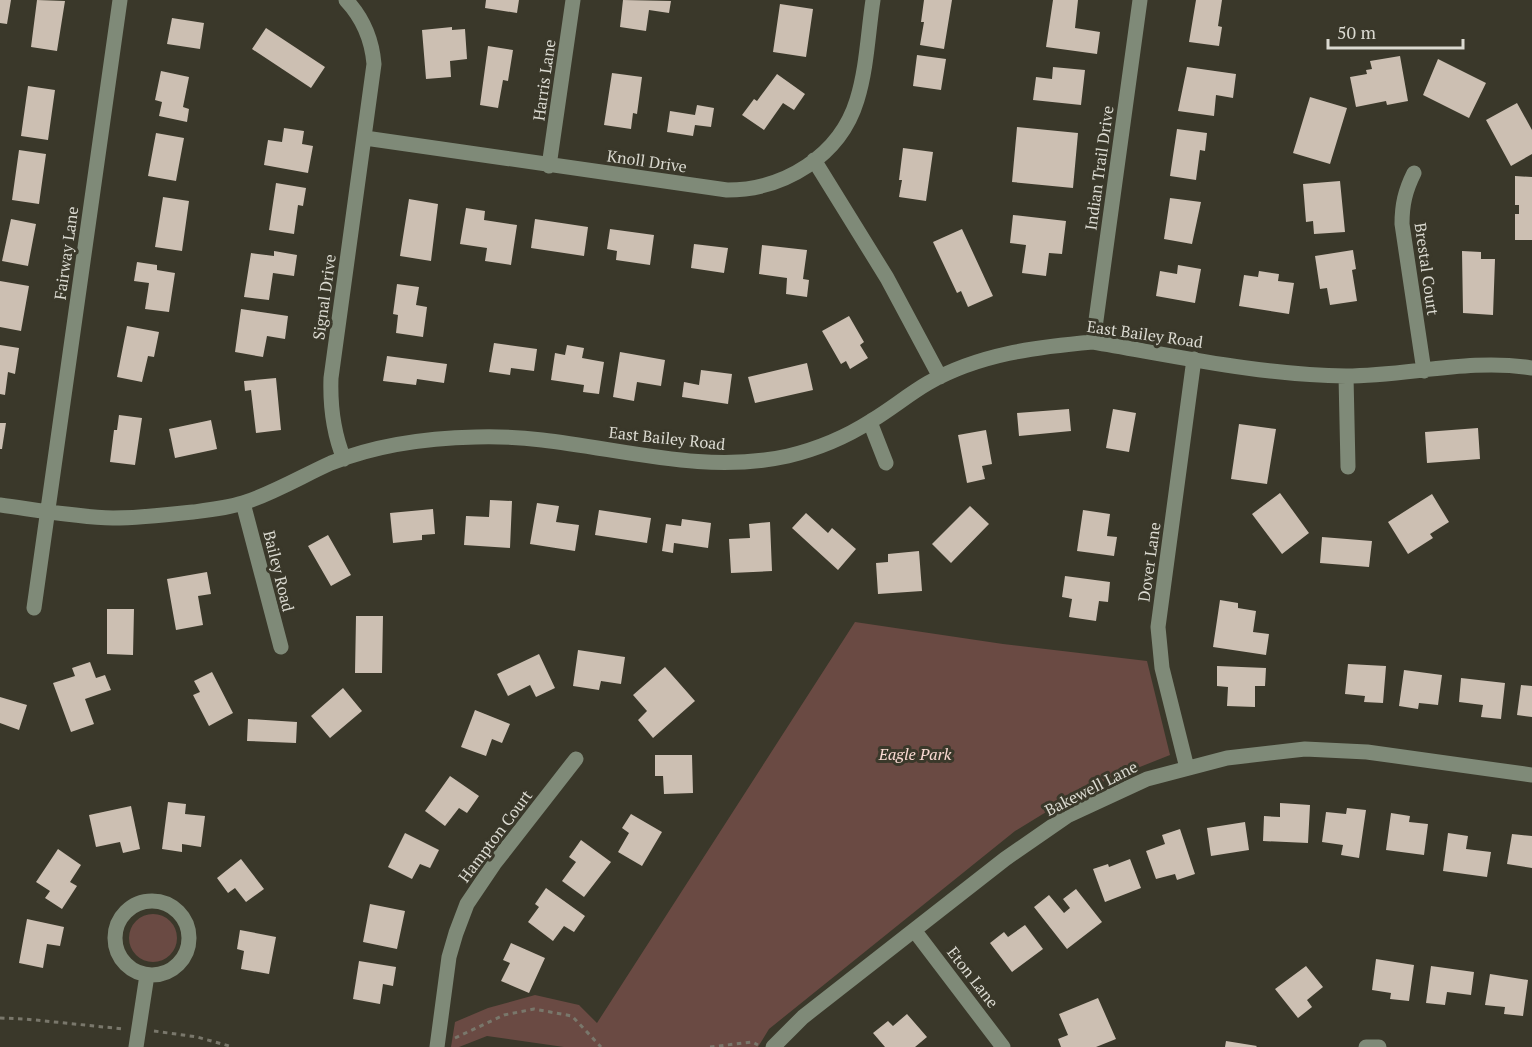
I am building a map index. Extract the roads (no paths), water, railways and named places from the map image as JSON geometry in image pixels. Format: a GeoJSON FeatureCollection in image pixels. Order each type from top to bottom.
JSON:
{"type":"FeatureCollection","features":[{"type":"Feature","properties":{"kind":"street","name":"Fairway Lane"},"geometry":{"type":"LineString","coordinates":[[48,512],[120,0]]}},
{"type":"Feature","properties":{"kind":"street"},"geometry":{"type":"LineString","coordinates":[[346,0],[361,17],[373,51],[365,138]]}},
{"type":"Feature","properties":{"kind":"street","name":"Harris Lane"},"geometry":{"type":"LineString","coordinates":[[549,166],[573,0]]}},
{"type":"Feature","properties":{"kind":"street","name":"Knoll Drive"},"geometry":{"type":"LineString","coordinates":[[365,138],[727,190],[761,187],[801,171],[839,136],[857,100],[873,0]]}},
{"type":"Feature","properties":{"kind":"street","name":"Indian Trail Drive"},"geometry":{"type":"LineString","coordinates":[[1093,342],[1140,0]]}},
{"type":"Feature","properties":{"kind":"street","name":"Signal Drive"},"geometry":{"type":"LineString","coordinates":[[344,459],[334,429],[330,404],[331,378],[365,138]]}},
{"type":"Feature","properties":{"kind":"street"},"geometry":{"type":"LineString","coordinates":[[814,160],[887,278],[940,377]]}},
{"type":"Feature","properties":{"kind":"street","name":"Brestal Court"},"geometry":{"type":"LineString","coordinates":[[1414,173],[1402,204],[1402,224],[1424,371]]}},
{"type":"Feature","properties":{"kind":"street","name":"East Bailey Road"},"geometry":{"type":"LineString","coordinates":[[0,505],[114,518],[154,517],[215,509],[243,503],[364,452],[435,439],[478,436],[534,440],[673,459],[720,463],[752,462],[789,456],[823,445],[870,422],[940,377],[964,366],[1017,351],[1093,342],[1262,370],[1346,376],[1394,375],[1503,364],[1532,368]]}},
{"type":"Feature","properties":{"kind":"street","name":"Dover Lane"},"geometry":{"type":"LineString","coordinates":[[1187,768],[1162,668],[1158,627],[1194,358]]}},
{"type":"Feature","properties":{"kind":"street"},"geometry":{"type":"LineString","coordinates":[[1346,376],[1348,467]]}},
{"type":"Feature","properties":{"kind":"street"},"geometry":{"type":"LineString","coordinates":[[870,422],[886,463]]}},
{"type":"Feature","properties":{"kind":"street","name":"Bailey Road"},"geometry":{"type":"LineString","coordinates":[[243,503],[281,647]]}},
{"type":"Feature","properties":{"kind":"street"},"geometry":{"type":"LineString","coordinates":[[34,608],[48,512]]}},
{"type":"Feature","properties":{"kind":"street","name":"Bakewell Lane"},"geometry":{"type":"LineString","coordinates":[[773,1047],[803,1017],[1005,859],[1067,816],[1146,779],[1227,758],[1263,753],[1328,750],[1367,752],[1532,774]]}},
{"type":"Feature","properties":{"kind":"street","name":"Hampton Court"},"geometry":{"type":"LineString","coordinates":[[442,1045],[449,957],[467,904],[494,864],[576,759]]}},
{"type":"Feature","properties":{"kind":"street"},"geometry":{"type":"LineString","coordinates":[[142,902],[166,903],[177,910],[184,919],[189,930],[189,942],[186,953],[179,963],[170,970],[147,975],[135,971],[125,963],[118,952],[115,940],[116,928],[122,916],[131,907],[142,902]]}},
{"type":"Feature","properties":{"kind":"street","name":"Eton Lane"},"geometry":{"type":"LineString","coordinates":[[914,930],[1003,1047]]}},
{"type":"Feature","properties":{"kind":"street"},"geometry":{"type":"LineString","coordinates":[[136,1047],[147,975]]}},
{"type":"Feature","properties":{"kind":"street"},"geometry":{"type":"LineString","coordinates":[[1366,1047],[1379,1047]]}},
{"type":"Feature","properties":{"kind":"park label","name":"Eagle Park"},"geometry":{"type":"Point","coordinates":[915,754]}}]}
